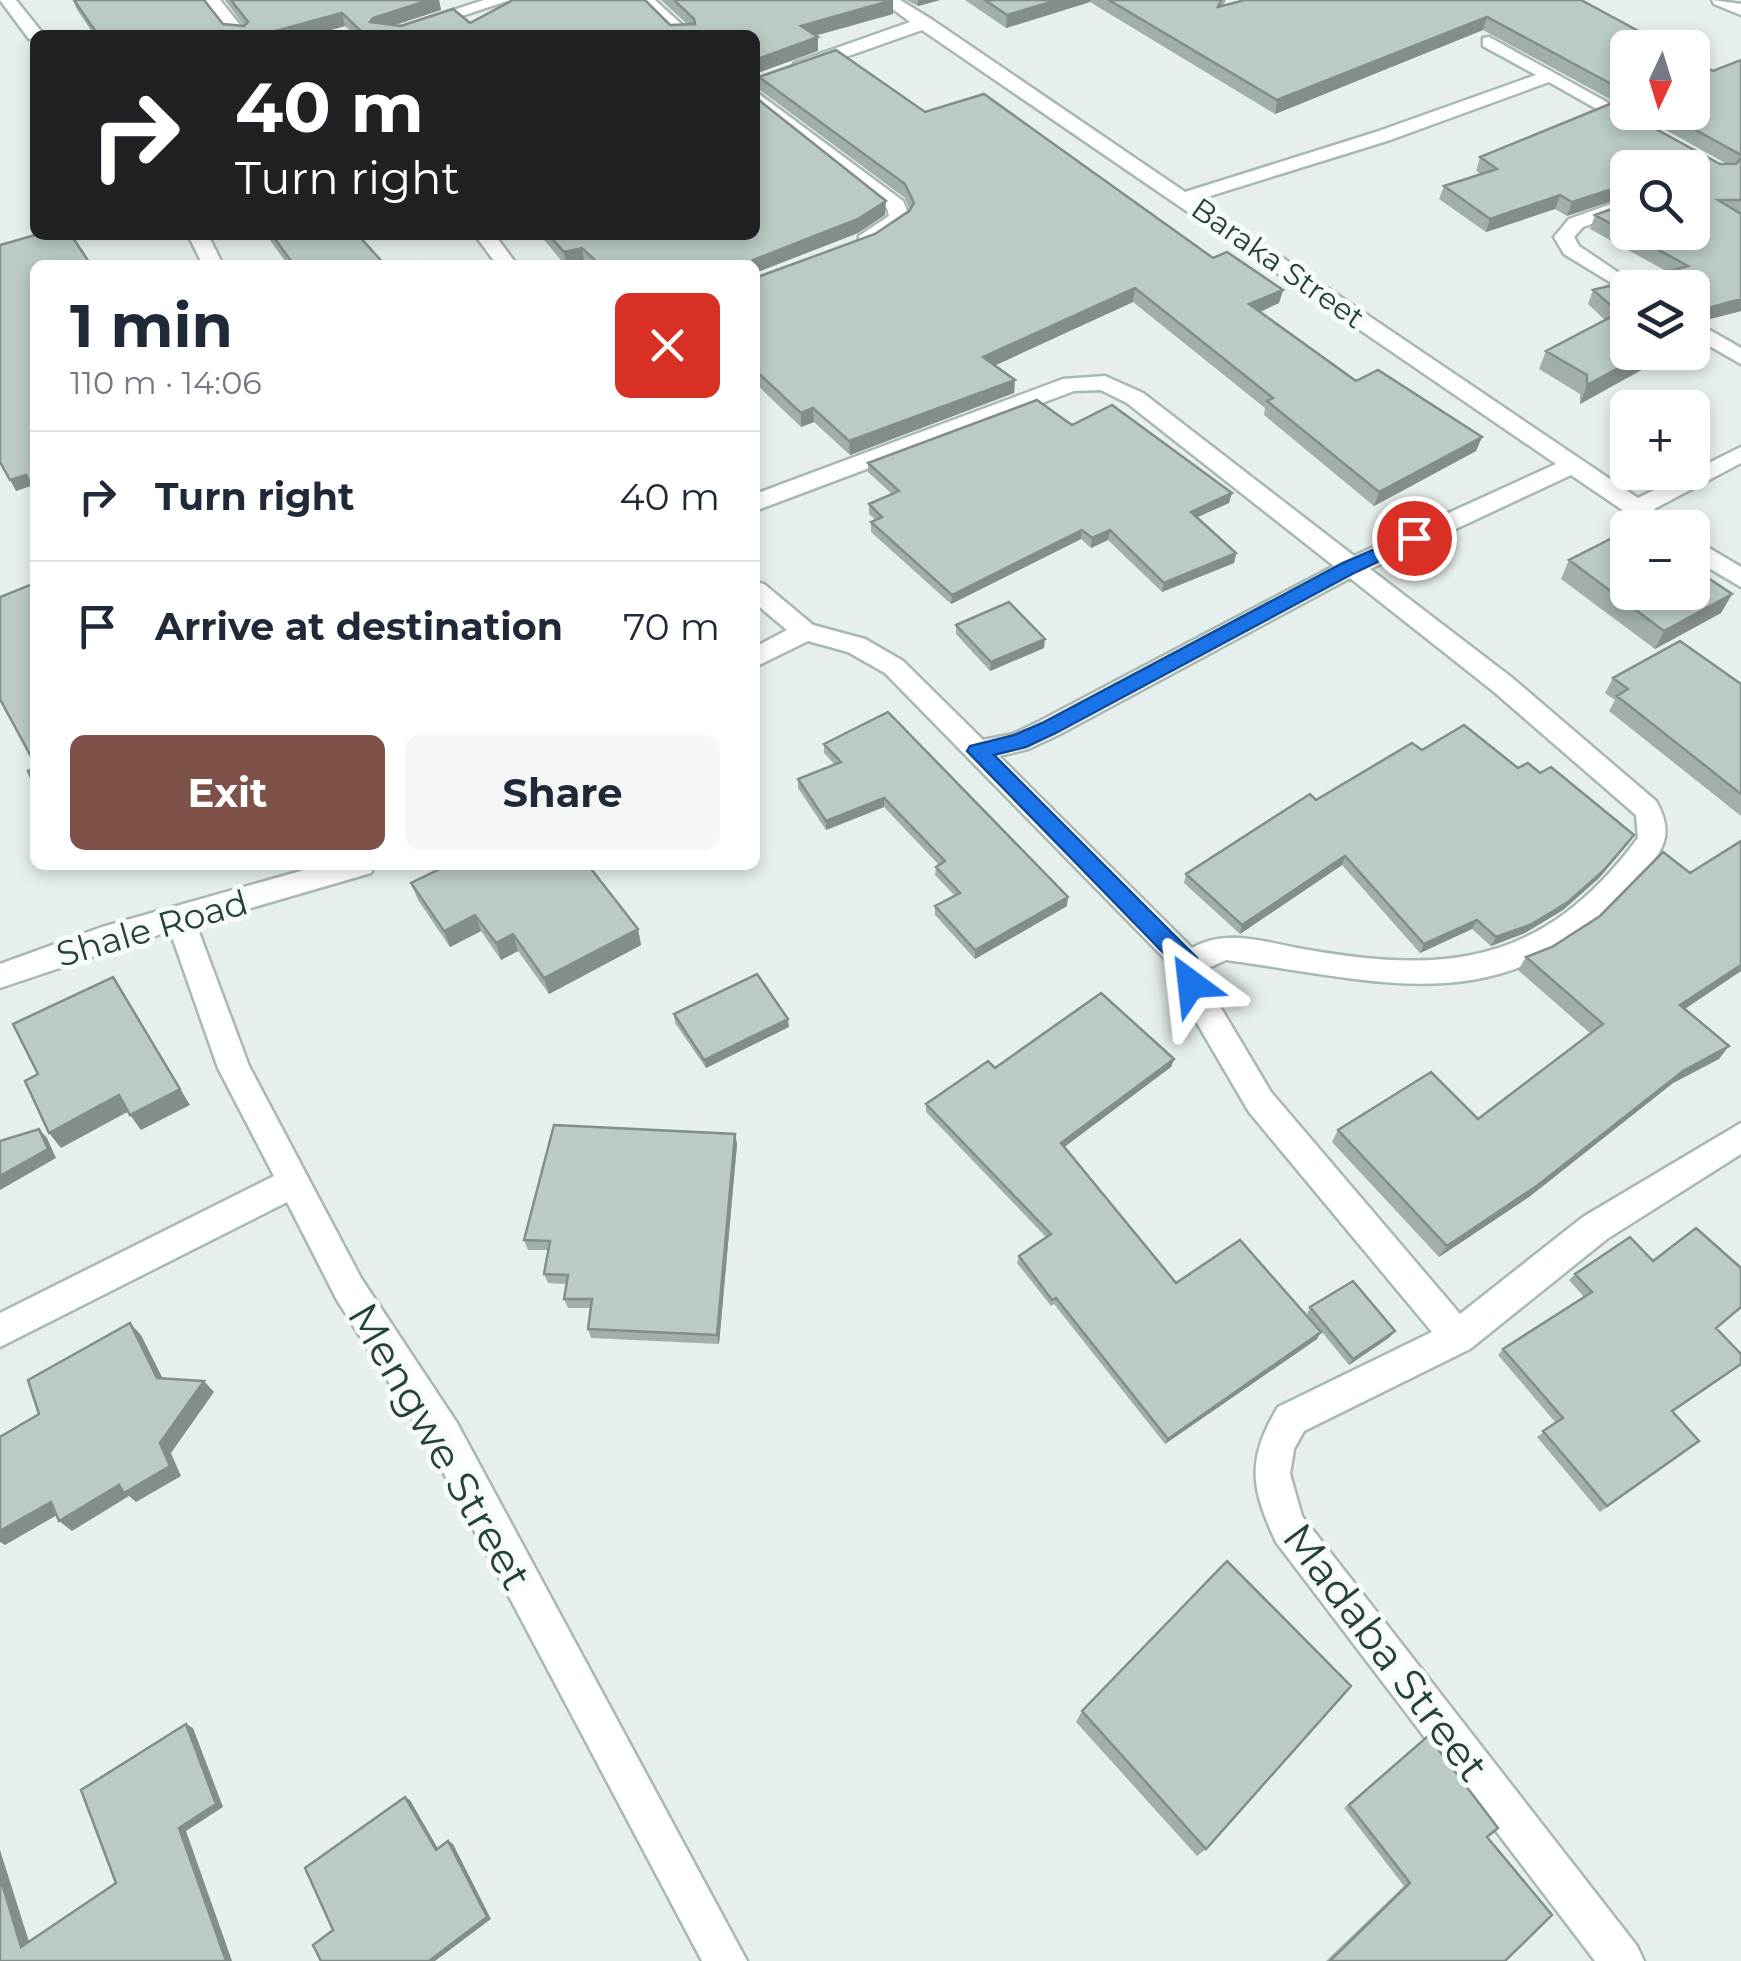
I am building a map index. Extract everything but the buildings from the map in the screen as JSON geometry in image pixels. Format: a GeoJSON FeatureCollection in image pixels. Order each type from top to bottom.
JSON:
{"type":"FeatureCollection","features":[{"type":"Feature","properties":{"kind":"street"},"geometry":{"type":"LineString","coordinates":[[7,0],[31,30]]}},
{"type":"Feature","properties":{"kind":"street"},"geometry":{"type":"LineString","coordinates":[[212,0],[236,30]]}},
{"type":"Feature","properties":{"kind":"street"},"geometry":{"type":"LineString","coordinates":[[403,30],[502,0]]}},
{"type":"Feature","properties":{"kind":"street"},"geometry":{"type":"LineString","coordinates":[[645,0],[678,30]]}},
{"type":"Feature","properties":{"kind":"street","name":"Baraka Street"},"geometry":{"type":"LineString","coordinates":[[888,0],[1641,510]]}},
{"type":"Feature","properties":{"kind":"street"},"geometry":{"type":"LineString","coordinates":[[1720,0],[1741,10]]}},
{"type":"Feature","properties":{"kind":"street"},"geometry":{"type":"LineString","coordinates":[[772,77],[925,23]]}},
{"type":"Feature","properties":{"kind":"street"},"geometry":{"type":"LineString","coordinates":[[1489,42],[1654,133]]}},
{"type":"Feature","properties":{"kind":"street"},"geometry":{"type":"LineString","coordinates":[[1185,198],[1383,136],[1550,76]]}},
{"type":"Feature","properties":{"kind":"street"},"geometry":{"type":"LineString","coordinates":[[760,100],[896,205],[900,218],[849,247]]}},
{"type":"Feature","properties":{"kind":"street"},"geometry":{"type":"LineString","coordinates":[[1610,210],[1576,222],[1564,237],[1571,250],[1610,275]]}},
{"type":"Feature","properties":{"kind":"street"},"geometry":{"type":"LineString","coordinates":[[1710,337],[1741,357]]}},
{"type":"Feature","properties":{"kind":"street"},"geometry":{"type":"LineString","coordinates":[[760,501],[1071,384],[1105,383],[1135,398],[1502,684],[1646,808],[1652,819],[1652,840],[1573,925],[1510,957],[1459,972],[1410,974],[1351,969],[1226,948],[1189,964]]}},
{"type":"Feature","properties":{"kind":"street"},"geometry":{"type":"LineString","coordinates":[[1638,508],[1741,454]]}},
{"type":"Feature","properties":{"kind":"street"},"geometry":{"type":"LineString","coordinates":[[978,751],[1019,742],[1049,728],[1350,568],[1575,464]]}},
{"type":"Feature","properties":{"kind":"street"},"geometry":{"type":"LineString","coordinates":[[1710,558],[1741,579]]}},
{"type":"Feature","properties":{"kind":"street"},"geometry":{"type":"LineString","coordinates":[[760,594],[805,632],[856,644],[894,667],[1189,964],[1191,984],[1260,1102],[1458,1337]]}},
{"type":"Feature","properties":{"kind":"street"},"geometry":{"type":"LineString","coordinates":[[760,655],[805,632]]}},
{"type":"Feature","properties":{"kind":"street","name":"Shale Road"},"geometry":{"type":"LineString","coordinates":[[0,976],[102,939],[344,870]]}},
{"type":"Feature","properties":{"kind":"street","name":"Mengwe Street"},"geometry":{"type":"LineString","coordinates":[[180,919],[234,1068],[349,1289],[444,1436],[725,1961]]}},
{"type":"Feature","properties":{"kind":"street","name":"Madaba Street"},"geometry":{"type":"LineString","coordinates":[[1622,1961],[1289,1529],[1274,1500],[1271,1470],[1276,1442],[1290,1420],[1458,1337],[1594,1228],[1741,1138]]}},
{"type":"Feature","properties":{"kind":"street"},"geometry":{"type":"LineString","coordinates":[[0,1332],[294,1182]]}},
{"type":"Feature","properties":{"kind":"route"},"geometry":{"type":"LineString","coordinates":[[1191,984],[1189,964],[978,751],[1019,742],[1049,728],[1414,538]]}}]}
